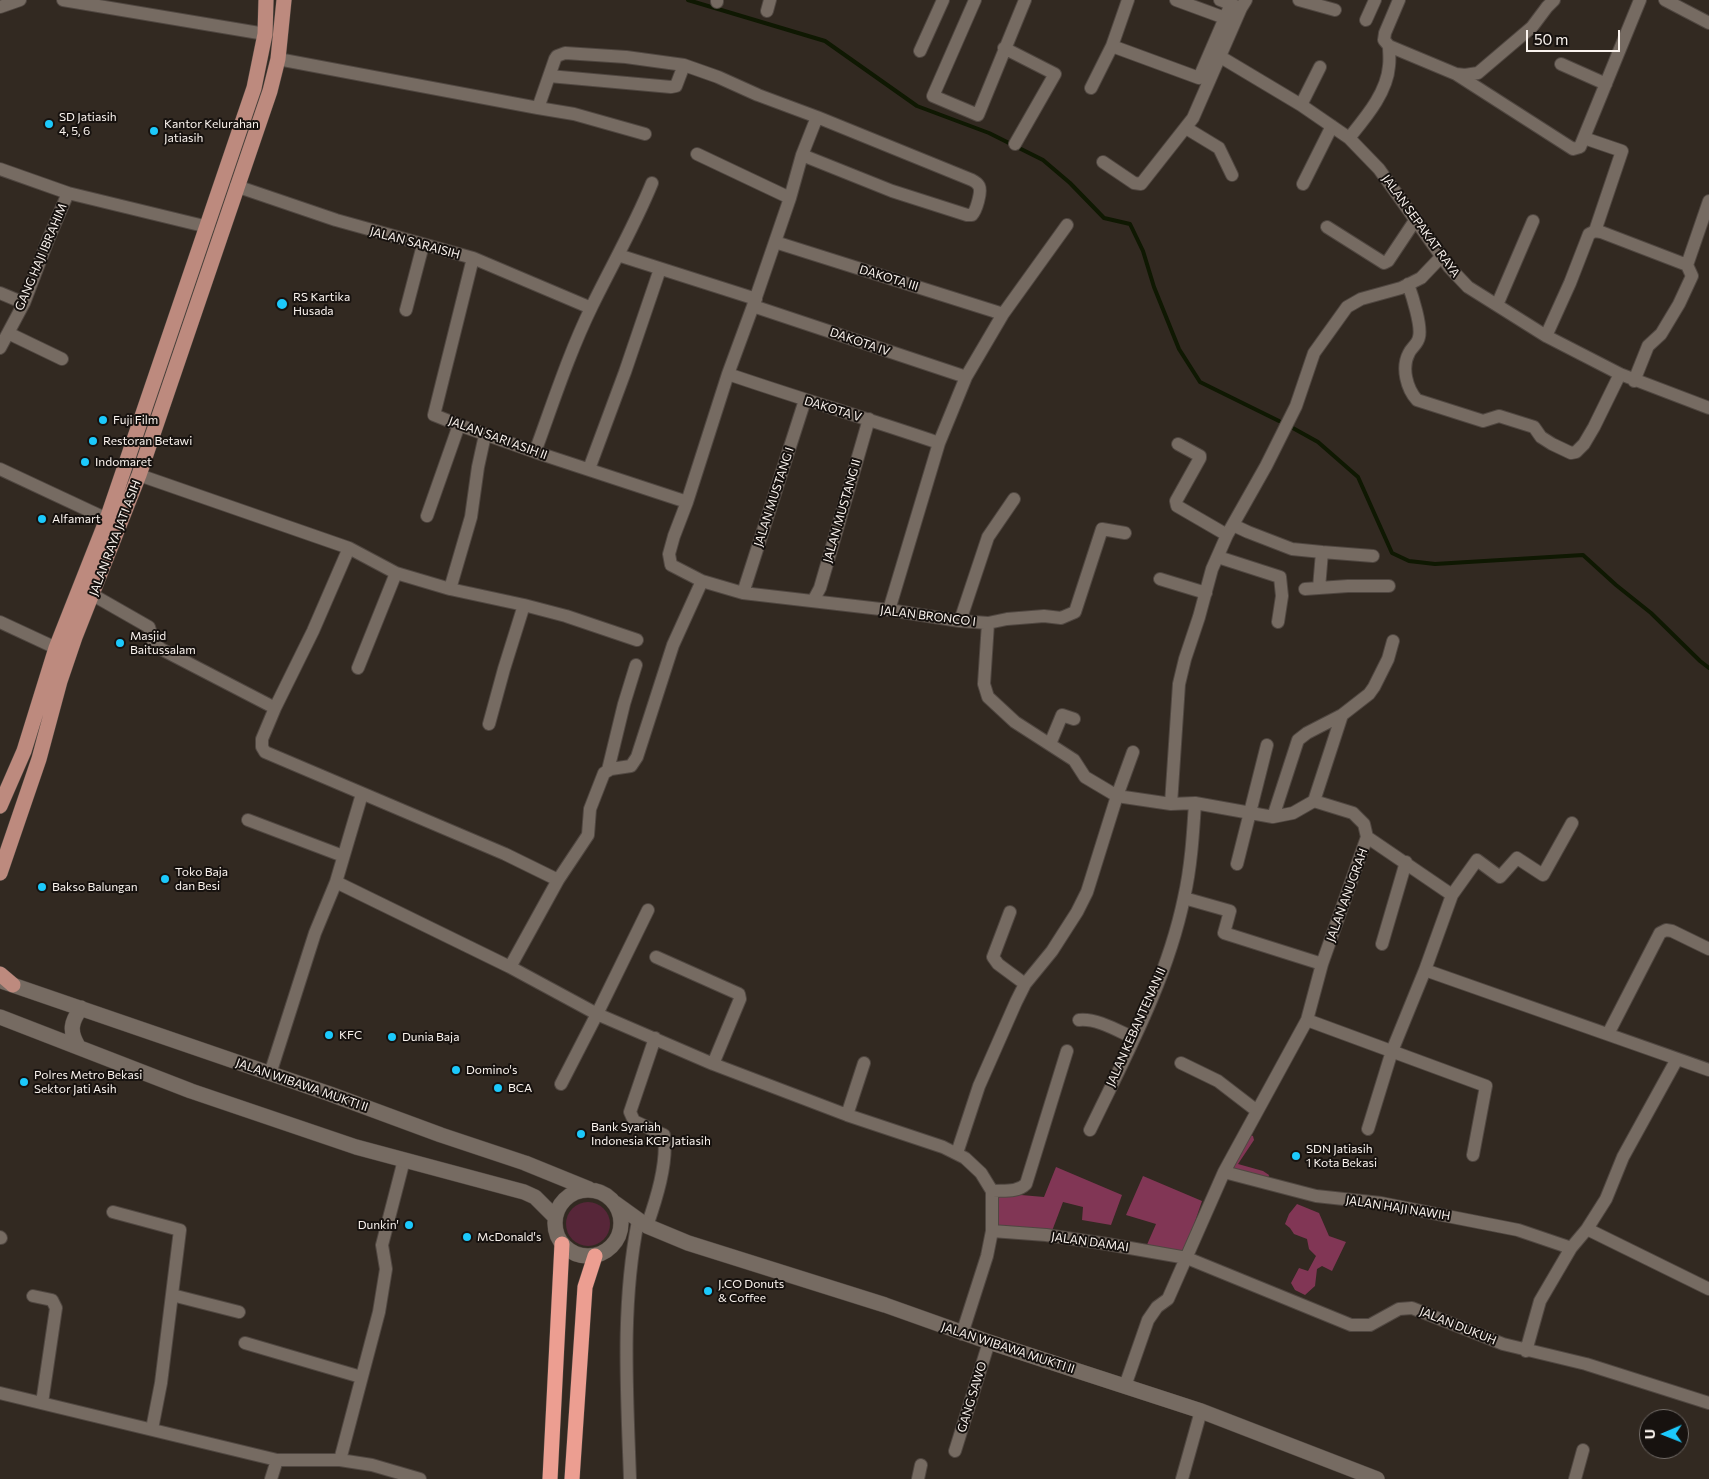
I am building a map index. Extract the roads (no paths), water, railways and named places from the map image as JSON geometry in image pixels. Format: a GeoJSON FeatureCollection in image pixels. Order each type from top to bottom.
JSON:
{"type":"FeatureCollection","features":[{"type":"Feature","properties":{"kind":"highway"},"geometry":{"type":"LineString","coordinates":[[550,1479],[562,1244]]}},
{"type":"Feature","properties":{"kind":"highway"},"geometry":{"type":"LineString","coordinates":[[572,1479],[584,1287],[595,1256]]}},
{"type":"Feature","properties":{"kind":"main road","name":"JALAN RAYA JATI ASIH"},"geometry":{"type":"LineString","coordinates":[[0,806],[24,751],[56,648],[107,519],[254,88],[265,34],[266,0]]}},
{"type":"Feature","properties":{"kind":"main road","name":"JALAN RAYA JATI ASIH"},"geometry":{"type":"LineString","coordinates":[[0,873],[39,759],[60,681],[75,637],[139,475],[236,186],[270,91],[278,60],[284,0]]}},
{"type":"Feature","properties":{"kind":"main road"},"geometry":{"type":"LineString","coordinates":[[0,974],[7,983]]}},
{"type":"Feature","properties":{"kind":"main road","name":"JALAN WIBAWA MUKTI II"},"geometry":{"type":"LineString","coordinates":[[7,983],[526,1163],[589,1189]]}},
{"type":"Feature","properties":{"kind":"main road"},"geometry":{"type":"LineString","coordinates":[[78,1046],[72,1037],[70,1028],[74,1017],[81,1008]]}},
{"type":"Feature","properties":{"kind":"main road"},"geometry":{"type":"LineString","coordinates":[[0,1017],[191,1091],[356,1147],[524,1192],[535,1197],[555,1217]]}},
{"type":"Feature","properties":{"kind":"main road"},"geometry":{"type":"LineString","coordinates":[[615,1242],[621,1230],[621,1216],[616,1204],[604,1193],[589,1189],[577,1191],[566,1197],[559,1206],[555,1217],[555,1231],[562,1244],[571,1252],[583,1256],[595,1256],[606,1252],[615,1242],[642,1223]]}},
{"type":"Feature","properties":{"kind":"main road","name":"JALAN WIBAWA MUKTI II"},"geometry":{"type":"LineString","coordinates":[[616,1204],[642,1223],[688,1243],[885,1305],[962,1334],[1201,1411],[1377,1479]]}},
{"type":"Feature","properties":{"kind":"street"},"geometry":{"type":"LineString","coordinates":[[0,7],[20,0]]}},
{"type":"Feature","properties":{"kind":"street"},"geometry":{"type":"LineString","coordinates":[[63,0],[265,34]]}},
{"type":"Feature","properties":{"kind":"street"},"geometry":{"type":"LineString","coordinates":[[920,51],[943,0]]}},
{"type":"Feature","properties":{"kind":"street"},"geometry":{"type":"LineString","coordinates":[[975,0],[933,96],[978,115],[1004,48],[1026,0]]}},
{"type":"Feature","properties":{"kind":"street"},"geometry":{"type":"LineString","coordinates":[[1091,88],[1112,46],[1128,0]]}},
{"type":"Feature","properties":{"kind":"street"},"geometry":{"type":"LineString","coordinates":[[1176,0],[1225,18]]}},
{"type":"Feature","properties":{"kind":"street"},"geometry":{"type":"LineString","coordinates":[[1299,0],[1335,10]]}},
{"type":"Feature","properties":{"kind":"street"},"geometry":{"type":"LineString","coordinates":[[1366,20],[1375,0]]}},
{"type":"Feature","properties":{"kind":"street"},"geometry":{"type":"LineString","coordinates":[[1399,0],[1385,33],[1384,40],[1389,46],[1456,74],[1573,149],[1580,147],[1640,0]]}},
{"type":"Feature","properties":{"kind":"street"},"geometry":{"type":"LineString","coordinates":[[1456,74],[1478,73],[1532,27],[1554,0]]}},
{"type":"Feature","properties":{"kind":"street"},"geometry":{"type":"LineString","coordinates":[[1668,0],[1709,23]]}},
{"type":"Feature","properties":{"kind":"street"},"geometry":{"type":"LineString","coordinates":[[1112,46],[1199,78],[1225,18],[1234,3]]}},
{"type":"Feature","properties":{"kind":"street"},"geometry":{"type":"LineString","coordinates":[[1103,162],[1134,183],[1141,184],[1193,118],[1219,56],[1234,3]]}},
{"type":"Feature","properties":{"kind":"street"},"geometry":{"type":"LineString","coordinates":[[1350,138],[1372,107],[1383,86],[1389,67],[1389,46]]}},
{"type":"Feature","properties":{"kind":"street"},"geometry":{"type":"LineString","coordinates":[[1004,48],[1055,74],[1015,144]]}},
{"type":"Feature","properties":{"kind":"street"},"geometry":{"type":"LineString","coordinates":[[538,108],[555,59],[557,56],[565,53],[626,57],[684,65],[718,76],[758,95],[972,180],[979,186],[980,190],[976,211],[974,214],[969,215],[892,191],[802,154]]}},
{"type":"Feature","properties":{"kind":"street","name":"JALAN SEPAKAT RAYA"},"geometry":{"type":"LineString","coordinates":[[1219,56],[1301,105],[1350,138],[1380,169],[1448,267],[1468,287],[1546,336],[1620,374],[1707,403]]}},
{"type":"Feature","properties":{"kind":"street"},"geometry":{"type":"LineString","coordinates":[[278,60],[574,114],[645,134]]}},
{"type":"Feature","properties":{"kind":"street"},"geometry":{"type":"LineString","coordinates":[[1561,64],[1606,84]]}},
{"type":"Feature","properties":{"kind":"street"},"geometry":{"type":"LineString","coordinates":[[550,76],[671,87],[676,86],[679,81],[684,65]]}},
{"type":"Feature","properties":{"kind":"street"},"geometry":{"type":"LineString","coordinates":[[1301,105],[1320,68]]}},
{"type":"Feature","properties":{"kind":"street"},"geometry":{"type":"LineString","coordinates":[[687,502],[728,374],[755,303],[790,198],[802,154],[817,117]]}},
{"type":"Feature","properties":{"kind":"street"},"geometry":{"type":"LineString","coordinates":[[1303,184],[1332,126]]}},
{"type":"Feature","properties":{"kind":"street"},"geometry":{"type":"LineString","coordinates":[[1186,128],[1219,148],[1232,175]]}},
{"type":"Feature","properties":{"kind":"street"},"geometry":{"type":"LineString","coordinates":[[1584,138],[1622,151],[1595,232]]}},
{"type":"Feature","properties":{"kind":"street"},"geometry":{"type":"LineString","coordinates":[[697,154],[790,198]]}},
{"type":"Feature","properties":{"kind":"street"},"geometry":{"type":"LineString","coordinates":[[0,169],[68,193],[208,227]]}},
{"type":"Feature","properties":{"kind":"street"},"geometry":{"type":"LineString","coordinates":[[535,452],[591,308],[643,205],[652,183]]}},
{"type":"Feature","properties":{"kind":"street","name":"JALAN SARAISIH"},"geometry":{"type":"LineString","coordinates":[[236,186],[336,220],[473,258],[591,308]]}},
{"type":"Feature","properties":{"kind":"street","name":"GANG HAJI IBRAHIM"},"geometry":{"type":"LineString","coordinates":[[0,348],[24,303],[68,193]]}},
{"type":"Feature","properties":{"kind":"street"},"geometry":{"type":"LineString","coordinates":[[1634,380],[1648,346],[1661,334],[1679,304],[1692,276],[1687,265],[1709,201]]}},
{"type":"Feature","properties":{"kind":"street"},"geometry":{"type":"LineString","coordinates":[[1327,227],[1384,263],[1388,261],[1416,220]]}},
{"type":"Feature","properties":{"kind":"street"},"geometry":{"type":"LineString","coordinates":[[1497,304],[1533,221]]}},
{"type":"Feature","properties":{"kind":"street"},"geometry":{"type":"LineString","coordinates":[[889,610],[939,443],[966,377],[1004,314],[1067,225]]}},
{"type":"Feature","properties":{"kind":"street"},"geometry":{"type":"LineString","coordinates":[[1546,336],[1570,283],[1589,234],[1595,232],[1687,265]]}},
{"type":"Feature","properties":{"kind":"street","name":"DAKOTA III"},"geometry":{"type":"LineString","coordinates":[[775,242],[1004,314]]}},
{"type":"Feature","properties":{"kind":"street"},"geometry":{"type":"LineString","coordinates":[[406,310],[423,245]]}},
{"type":"Feature","properties":{"kind":"street","name":"DAKOTA IV"},"geometry":{"type":"LineString","coordinates":[[618,255],[966,377]]}},
{"type":"Feature","properties":{"kind":"street"},"geometry":{"type":"LineString","coordinates":[[1171,804],[1179,684],[1212,569],[1230,530],[1296,406],[1314,353],[1347,307],[1361,299],[1390,292],[1421,278],[1442,257]]}},
{"type":"Feature","properties":{"kind":"street","name":"JALAN SARI ASIH II"},"geometry":{"type":"LineString","coordinates":[[473,258],[434,415],[485,435],[687,502]]}},
{"type":"Feature","properties":{"kind":"street"},"geometry":{"type":"LineString","coordinates":[[589,469],[626,372],[660,269]]}},
{"type":"Feature","properties":{"kind":"street"},"geometry":{"type":"LineString","coordinates":[[1408,284],[1420,330],[1419,337],[1408,355],[1405,369],[1412,395],[1417,400],[1483,421],[1498,416],[1534,427],[1542,437],[1571,453],[1579,450],[1584,444],[1620,374]]}},
{"type":"Feature","properties":{"kind":"street"},"geometry":{"type":"LineString","coordinates":[[0,293],[24,303]]}},
{"type":"Feature","properties":{"kind":"street"},"geometry":{"type":"LineString","coordinates":[[8,333],[62,359]]}},
{"type":"Feature","properties":{"kind":"street","name":"DAKOTA V"},"geometry":{"type":"LineString","coordinates":[[728,374],[939,443]]}},
{"type":"Feature","properties":{"kind":"street","name":"JALAN MUSTANG I"},"geometry":{"type":"LineString","coordinates":[[743,593],[805,400]]}},
{"type":"Feature","properties":{"kind":"street","name":"JALAN MUSTANG II"},"geometry":{"type":"LineString","coordinates":[[813,601],[820,588],[869,419]]}},
{"type":"Feature","properties":{"kind":"street"},"geometry":{"type":"LineString","coordinates":[[427,516],[458,425]]}},
{"type":"Feature","properties":{"kind":"street"},"geometry":{"type":"LineString","coordinates":[[450,589],[471,517],[478,467],[485,435]]}},
{"type":"Feature","properties":{"kind":"street"},"geometry":{"type":"LineString","coordinates":[[1178,444],[1200,456],[1200,458],[1176,501],[1177,506],[1230,530],[1248,532],[1292,549],[1373,556]]}},
{"type":"Feature","properties":{"kind":"street"},"geometry":{"type":"LineString","coordinates":[[0,469],[107,519]]}},
{"type":"Feature","properties":{"kind":"street"},"geometry":{"type":"LineString","coordinates":[[139,475],[349,548],[396,573],[450,589],[566,616],[638,640]]}},
{"type":"Feature","properties":{"kind":"street"},"geometry":{"type":"LineString","coordinates":[[960,621],[988,537],[1014,499]]}},
{"type":"Feature","properties":{"kind":"street","name":"JALAN BRONCO I"},"geometry":{"type":"LineString","coordinates":[[687,502],[671,545],[670,562],[673,567],[702,581],[743,593],[988,623],[1037,616],[1060,618],[1074,612],[1102,529],[1125,533]]}},
{"type":"Feature","properties":{"kind":"street"},"geometry":{"type":"LineString","coordinates":[[349,548],[313,631],[262,739],[262,747],[265,752],[505,854],[558,880]]}},
{"type":"Feature","properties":{"kind":"street"},"geometry":{"type":"LineString","coordinates":[[1320,588],[1322,552]]}},
{"type":"Feature","properties":{"kind":"street"},"geometry":{"type":"LineString","coordinates":[[1218,557],[1280,577],[1282,596],[1278,622]]}},
{"type":"Feature","properties":{"kind":"street"},"geometry":{"type":"LineString","coordinates":[[358,668],[396,573]]}},
{"type":"Feature","properties":{"kind":"street"},"geometry":{"type":"LineString","coordinates":[[1160,579],[1206,592]]}},
{"type":"Feature","properties":{"kind":"street"},"geometry":{"type":"LineString","coordinates":[[608,770],[631,766],[639,753],[674,645],[702,581]]}},
{"type":"Feature","properties":{"kind":"street"},"geometry":{"type":"LineString","coordinates":[[1305,588],[1389,586]]}},
{"type":"Feature","properties":{"kind":"street"},"geometry":{"type":"LineString","coordinates":[[93,595],[149,627],[154,644],[160,649],[275,708]]}},
{"type":"Feature","properties":{"kind":"street"},"geometry":{"type":"LineString","coordinates":[[489,724],[524,605]]}},
{"type":"Feature","properties":{"kind":"street"},"geometry":{"type":"LineString","coordinates":[[0,622],[56,648]]}},
{"type":"Feature","properties":{"kind":"street"},"geometry":{"type":"LineString","coordinates":[[988,623],[984,684],[988,697],[1014,722],[1074,760],[1085,777],[1117,796],[1171,804],[1195,803],[1273,817],[1293,814],[1314,801],[1342,715]]}},
{"type":"Feature","properties":{"kind":"street"},"geometry":{"type":"LineString","coordinates":[[1273,817],[1298,740],[1307,733],[1342,715],[1369,694],[1388,659],[1393,642]]}},
{"type":"Feature","properties":{"kind":"street"},"geometry":{"type":"LineString","coordinates":[[510,968],[558,880],[588,834],[590,809],[601,777],[608,770],[624,704],[636,665]]}},
{"type":"Feature","properties":{"kind":"street"},"geometry":{"type":"LineString","coordinates":[[1050,744],[1062,715],[1074,719]]}},
{"type":"Feature","properties":{"kind":"street"},"geometry":{"type":"LineString","coordinates":[[1237,864],[1267,745]]}},
{"type":"Feature","properties":{"kind":"street"},"geometry":{"type":"LineString","coordinates":[[958,1153],[979,1086],[1024,984],[1052,951],[1084,899],[1133,752]]}},
{"type":"Feature","properties":{"kind":"street"},"geometry":{"type":"LineString","coordinates":[[270,1074],[315,933],[336,882],[362,794]]}},
{"type":"Feature","properties":{"kind":"street","name":"JALAN ANUGRAH"},"geometry":{"type":"LineString","coordinates":[[1125,1386],[1148,1320],[1157,1307],[1168,1300],[1224,1172],[1307,1020],[1322,964],[1367,837],[1364,824],[1352,813],[1314,801]]}},
{"type":"Feature","properties":{"kind":"street","name":"JALAN KEBANTENAN II"},"geometry":{"type":"LineString","coordinates":[[1090,1130],[1155,990],[1173,937],[1184,898],[1192,848],[1195,803]]}},
{"type":"Feature","properties":{"kind":"street"},"geometry":{"type":"LineString","coordinates":[[248,820],[343,856]]}},
{"type":"Feature","properties":{"kind":"street"},"geometry":{"type":"LineString","coordinates":[[1368,1129],[1392,1051],[1425,970],[1452,895],[1477,860],[1500,877],[1517,858],[1544,875],[1572,823]]}},
{"type":"Feature","properties":{"kind":"street"},"geometry":{"type":"LineString","coordinates":[[1367,837],[1452,895]]}},
{"type":"Feature","properties":{"kind":"street"},"geometry":{"type":"LineString","coordinates":[[1382,944],[1406,862]]}},
{"type":"Feature","properties":{"kind":"street"},"geometry":{"type":"LineString","coordinates":[[336,882],[510,968],[597,1014],[713,1064],[847,1115],[958,1153],[965,1158],[981,1172],[992,1191],[992,1231],[987,1256],[962,1334]]}},
{"type":"Feature","properties":{"kind":"street"},"geometry":{"type":"LineString","coordinates":[[1184,898],[1230,911],[1224,933],[1322,964]]}},
{"type":"Feature","properties":{"kind":"street"},"geometry":{"type":"LineString","coordinates":[[561,1084],[648,910]]}},
{"type":"Feature","properties":{"kind":"street"},"geometry":{"type":"LineString","coordinates":[[1010,912],[994,957],[998,964],[1024,984]]}},
{"type":"Feature","properties":{"kind":"street"},"geometry":{"type":"LineString","coordinates":[[1608,1034],[1660,933],[1672,930],[1709,949]]}},
{"type":"Feature","properties":{"kind":"street"},"geometry":{"type":"LineString","coordinates":[[656,958],[739,994],[740,999],[713,1064]]}},
{"type":"Feature","properties":{"kind":"street"},"geometry":{"type":"LineString","coordinates":[[1425,970],[1709,1070]]}},
{"type":"Feature","properties":{"kind":"street"},"geometry":{"type":"LineString","coordinates":[[1079,1020],[1086,1019],[1134,1038]]}},
{"type":"Feature","properties":{"kind":"street"},"geometry":{"type":"LineString","coordinates":[[1307,1020],[1486,1086],[1473,1155]]}},
{"type":"Feature","properties":{"kind":"street"},"geometry":{"type":"LineString","coordinates":[[630,1479],[626,1362],[631,1256],[642,1223],[658,1195],[666,1144],[664,1135],[634,1121],[630,1112],[655,1038]]}},
{"type":"Feature","properties":{"kind":"street"},"geometry":{"type":"LineString","coordinates":[[992,1191],[1015,1190],[1026,1184],[1067,1051]]}},
{"type":"Feature","properties":{"kind":"street"},"geometry":{"type":"LineString","coordinates":[[1526,1351],[1540,1301],[1571,1248],[1587,1229],[1606,1199],[1623,1157],[1677,1059]]}},
{"type":"Feature","properties":{"kind":"street"},"geometry":{"type":"LineString","coordinates":[[847,1115],[864,1063]]}},
{"type":"Feature","properties":{"kind":"street"},"geometry":{"type":"LineString","coordinates":[[1181,1063],[1218,1081],[1257,1111]]}},
{"type":"Feature","properties":{"kind":"street"},"geometry":{"type":"LineString","coordinates":[[340,1460],[379,1312],[386,1269],[382,1244],[404,1160]]}},
{"type":"Feature","properties":{"kind":"street","name":"JALAN HAJI NAWIH"},"geometry":{"type":"LineString","coordinates":[[1224,1172],[1316,1196],[1380,1203],[1518,1230],[1571,1248]]}},
{"type":"Feature","properties":{"kind":"street"},"geometry":{"type":"LineString","coordinates":[[113,1212],[180,1230],[161,1383],[152,1430]]}},
{"type":"Feature","properties":{"kind":"street"},"geometry":{"type":"LineString","coordinates":[[1587,1229],[1709,1289]]}},
{"type":"Feature","properties":{"kind":"street","name":"JALAN DAMAI"},"geometry":{"type":"LineString","coordinates":[[992,1231],[1099,1242],[1187,1258]]}},
{"type":"Feature","properties":{"kind":"street","name":"JALAN DUKUH"},"geometry":{"type":"LineString","coordinates":[[1187,1258],[1351,1325],[1370,1325],[1399,1308],[1412,1308],[1503,1344],[1586,1364],[1709,1403]]}},
{"type":"Feature","properties":{"kind":"street"},"geometry":{"type":"LineString","coordinates":[[172,1295],[239,1312]]}},
{"type":"Feature","properties":{"kind":"street"},"geometry":{"type":"LineString","coordinates":[[33,1296],[52,1300],[56,1308],[42,1403]]}},
{"type":"Feature","properties":{"kind":"street","name":"GANG SAWO"},"geometry":{"type":"LineString","coordinates":[[955,1451],[989,1342]]}},
{"type":"Feature","properties":{"kind":"street"},"geometry":{"type":"LineString","coordinates":[[245,1343],[361,1376]]}},
{"type":"Feature","properties":{"kind":"street"},"geometry":{"type":"LineString","coordinates":[[0,1393],[277,1460],[340,1460],[372,1465],[420,1479]]}},
{"type":"Feature","properties":{"kind":"street"},"geometry":{"type":"LineString","coordinates":[[1182,1479],[1201,1411]]}},
{"type":"Feature","properties":{"kind":"street"},"geometry":{"type":"LineString","coordinates":[[1575,1479],[1583,1450]]}},
{"type":"Feature","properties":{"kind":"street"},"geometry":{"type":"LineString","coordinates":[[271,1479],[277,1460]]}},
{"type":"Feature","properties":{"kind":"street"},"geometry":{"type":"LineString","coordinates":[[918,1479],[921,1466]]}},
{"type":"Feature","properties":{"kind":"waterway"},"geometry":{"type":"LineString","coordinates":[[688,0],[825,41],[917,106],[989,133],[1043,160],[1070,183],[1104,218],[1130,224],[1143,251],[1154,287],[1179,349],[1200,382],[1279,421]]}},
{"type":"Feature","properties":{"kind":"waterway"},"geometry":{"type":"LineString","coordinates":[[1291,427],[1318,442],[1358,477],[1392,553],[1409,561],[1435,564],[1583,555],[1651,613],[1709,668]]}},
{"type":"Feature","properties":{"kind":"place","name":"SD Jatiasih 4, 5, 6"},"geometry":{"type":"Point","coordinates":[49,124]}},
{"type":"Feature","properties":{"kind":"place","name":"Kantor Kelurahan Jatiasih"},"geometry":{"type":"Point","coordinates":[154,131]}},
{"type":"Feature","properties":{"kind":"place","name":"RS Kartika Husada"},"geometry":{"type":"Point","coordinates":[282,304]}},
{"type":"Feature","properties":{"kind":"place","name":"Fuji Film"},"geometry":{"type":"Point","coordinates":[103,420]}},
{"type":"Feature","properties":{"kind":"place","name":"Restoran Betawi"},"geometry":{"type":"Point","coordinates":[93,441]}},
{"type":"Feature","properties":{"kind":"place","name":"Indomaret"},"geometry":{"type":"Point","coordinates":[85,462]}},
{"type":"Feature","properties":{"kind":"place","name":"Alfamart"},"geometry":{"type":"Point","coordinates":[42,519]}},
{"type":"Feature","properties":{"kind":"place","name":"Masjid Baitussalam"},"geometry":{"type":"Point","coordinates":[120,643]}},
{"type":"Feature","properties":{"kind":"place","name":"Toko Baja dan Besi"},"geometry":{"type":"Point","coordinates":[165,879]}},
{"type":"Feature","properties":{"kind":"place","name":"Bakso Balungan"},"geometry":{"type":"Point","coordinates":[42,887]}},
{"type":"Feature","properties":{"kind":"place","name":"KFC"},"geometry":{"type":"Point","coordinates":[329,1035]}},
{"type":"Feature","properties":{"kind":"place","name":"Dunia Baja"},"geometry":{"type":"Point","coordinates":[392,1037]}},
{"type":"Feature","properties":{"kind":"place","name":"Domino's"},"geometry":{"type":"Point","coordinates":[456,1070]}},
{"type":"Feature","properties":{"kind":"place","name":"Polres Metro Bekasi Sektor Jati Asih"},"geometry":{"type":"Point","coordinates":[24,1082]}},
{"type":"Feature","properties":{"kind":"place","name":"BCA"},"geometry":{"type":"Point","coordinates":[498,1088]}},
{"type":"Feature","properties":{"kind":"place","name":"Bank Syariah Indonesia KCP Jatiasih"},"geometry":{"type":"Point","coordinates":[581,1134]}},
{"type":"Feature","properties":{"kind":"place","name":"SDN Jatiasih 1 Kota Bekasi"},"geometry":{"type":"Point","coordinates":[1296,1156]}},
{"type":"Feature","properties":{"kind":"place","name":"Dunkin'"},"geometry":{"type":"Point","coordinates":[409,1225]}},
{"type":"Feature","properties":{"kind":"place","name":"McDonald's"},"geometry":{"type":"Point","coordinates":[467,1237]}},
{"type":"Feature","properties":{"kind":"place","name":"J.CO Donuts & Coffee"},"geometry":{"type":"Point","coordinates":[708,1291]}}]}
